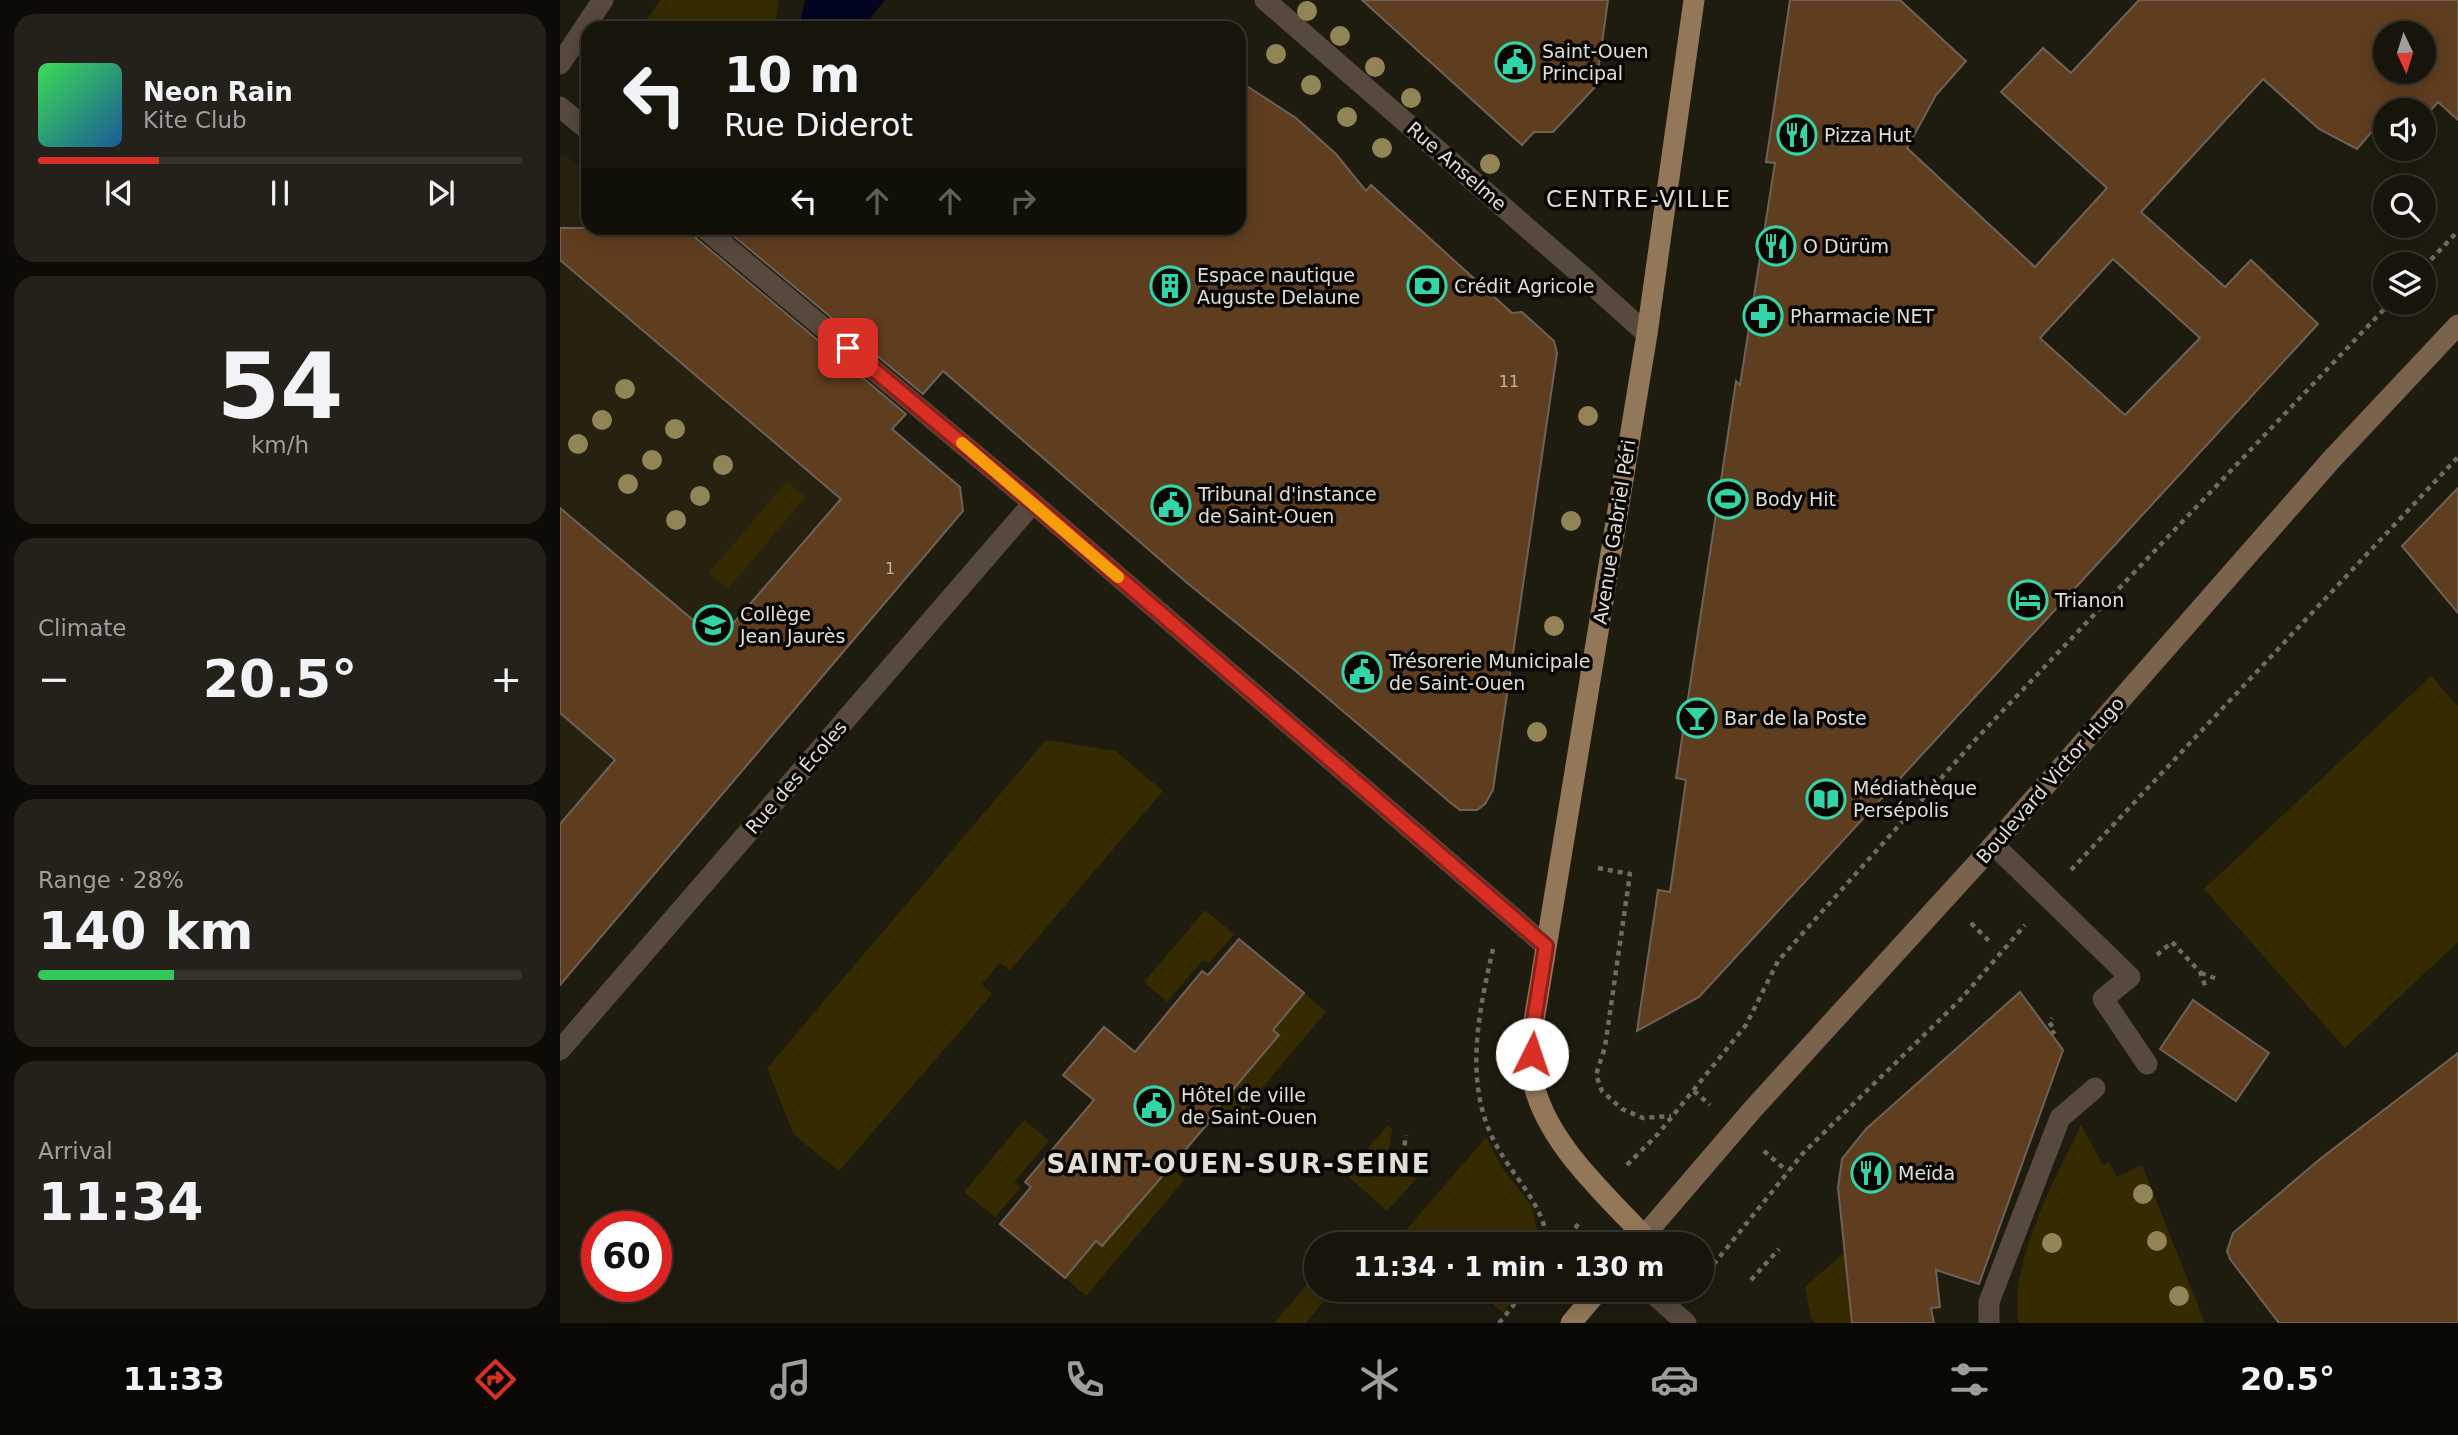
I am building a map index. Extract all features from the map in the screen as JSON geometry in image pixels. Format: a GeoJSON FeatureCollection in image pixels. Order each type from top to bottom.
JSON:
{"type":"FeatureCollection","features":[{"type":"Feature","properties":{"kind":"main road","name":"Avenue Gabriel Péri"},"geometry":{"type":"LineString","coordinates":[[1634,1232],[1586,1174],[1547,1117],[1531,1075],[1532,1033],[1647,334],[1694,0]]}},
{"type":"Feature","properties":{"kind":"main road","name":"Boulevard Victor Hugo"},"geometry":{"type":"LineString","coordinates":[[1647,1232],[1753,1109],[1994,845],[2332,459],[2458,325]]}},
{"type":"Feature","properties":{"kind":"main road"},"geometry":{"type":"LineString","coordinates":[[1571,1323],[1589,1302]]}},
{"type":"Feature","properties":{"kind":"street"},"geometry":{"type":"LineString","coordinates":[[589,21],[603,0]]}},
{"type":"Feature","properties":{"kind":"street","name":"Rue Anselme"},"geometry":{"type":"LineString","coordinates":[[1265,0],[1647,334]]}},
{"type":"Feature","properties":{"kind":"street"},"geometry":{"type":"LineString","coordinates":[[560,64],[581,33]]}},
{"type":"Feature","properties":{"kind":"street"},"geometry":{"type":"LineString","coordinates":[[560,107],[581,124]]}},
{"type":"Feature","properties":{"kind":"street"},"geometry":{"type":"LineString","coordinates":[[712,235],[1033,503],[1546,946]]}},
{"type":"Feature","properties":{"kind":"street","name":"Rue des Écoles"},"geometry":{"type":"LineString","coordinates":[[560,1050],[1033,503]]}},
{"type":"Feature","properties":{"kind":"street"},"geometry":{"type":"LineString","coordinates":[[1994,845],[2130,977],[2103,999],[2147,1064]]}},
{"type":"Feature","properties":{"kind":"street"},"geometry":{"type":"LineString","coordinates":[[1989,1323],[1989,1302],[2060,1118],[2095,1088]]}},
{"type":"Feature","properties":{"kind":"street"},"geometry":{"type":"LineString","coordinates":[[1662,1302],[1686,1323]]}},
{"type":"Feature","properties":{"kind":"path"},"geometry":{"type":"LineString","coordinates":[[2436,254],[2458,231]]}},
{"type":"Feature","properties":{"kind":"path"},"geometry":{"type":"LineString","coordinates":[[1572,1232],[1602,1192],[1672,1116],[1746,1025],[1778,961],[1976,739],[2379,315]]}},
{"type":"Feature","properties":{"kind":"path"},"geometry":{"type":"LineString","coordinates":[[1714,1264],[1804,1152],[1960,1000],[2047,898],[2458,457]]}},
{"type":"Feature","properties":{"kind":"path"},"geometry":{"type":"LineString","coordinates":[[1630,874],[1605,1047],[1596,1075],[1602,1091],[1622,1109],[1643,1118],[1672,1116]]}},
{"type":"Feature","properties":{"kind":"path"},"geometry":{"type":"LineString","coordinates":[[2130,977],[2172,943],[2200,972],[2206,988]]}},
{"type":"Feature","properties":{"kind":"path"},"geometry":{"type":"LineString","coordinates":[[2200,972],[2217,979]]}},
{"type":"Feature","properties":{"kind":"path"},"geometry":{"type":"LineString","coordinates":[[2051,1034],[2055,1031],[2049,1022],[2052,1018]]}},
{"type":"Feature","properties":{"kind":"path"},"geometry":{"type":"LineString","coordinates":[[1400,1175],[1406,1135]]}},
{"type":"Feature","properties":{"kind":"path"},"geometry":{"type":"LineString","coordinates":[[1751,1280],[1779,1248]]}},
{"type":"Feature","properties":{"kind":"path"},"geometry":{"type":"LineString","coordinates":[[1499,1323],[1517,1302]]}},
{"type":"Feature","properties":{"kind":"shaded area"},"geometry":{"type":"Polygon","coordinates":[[[661,0],[779,0],[775,21],[645,21],[661,0]]]}},
{"type":"Feature","properties":{"kind":"shaded area","name":"Collège Jean Jaurès"},"geometry":{"type":"Polygon","coordinates":[[[567,156],[581,168],[581,235],[660,235],[960,487],[963,511],[560,985],[560,157],[567,156]]]}},
{"type":"Feature","properties":{"kind":"shaded area"},"geometry":{"type":"Polygon","coordinates":[[[787,481],[805,497],[728,589],[709,573],[787,481]]]}},
{"type":"Feature","properties":{"kind":"shaded area"},"geometry":{"type":"Polygon","coordinates":[[[2431,676],[2458,706],[2458,942],[2345,1048],[2204,889],[2431,676]]]}},
{"type":"Feature","properties":{"kind":"shaded area"},"geometry":{"type":"Polygon","coordinates":[[[1046,740],[1116,751],[1163,791],[1010,970],[1000,963],[982,984],[992,994],[839,1171],[794,1135],[767,1068],[1046,740]]]}},
{"type":"Feature","properties":{"kind":"shaded area"},"geometry":{"type":"Polygon","coordinates":[[[1205,910],[1234,934],[1209,963],[1203,960],[1167,1002],[1144,982],[1205,910]]]}},
{"type":"Feature","properties":{"kind":"shaded area"},"geometry":{"type":"Polygon","coordinates":[[[1304,993],[1326,1012],[1228,1129],[1211,1116],[1279,1035],[1273,1030],[1304,993]]]}},
{"type":"Feature","properties":{"kind":"shaded area"},"geometry":{"type":"Polygon","coordinates":[[[1024,1120],[1049,1141],[1014,1182],[1021,1187],[995,1217],[964,1192],[1024,1120]]]}},
{"type":"Feature","properties":{"kind":"shaded area"},"geometry":{"type":"Polygon","coordinates":[[[1388,1125],[1392,1129],[1385,1173],[1417,1178],[1387,1211],[1346,1174],[1388,1125]]]}},
{"type":"Feature","properties":{"kind":"shaded area"},"geometry":{"type":"Polygon","coordinates":[[[2081,1125],[2103,1165],[2109,1162],[2117,1177],[2142,1165],[2205,1323],[2019,1323],[2017,1300],[2027,1248],[2047,1195],[2081,1125]]]}},
{"type":"Feature","properties":{"kind":"shaded area"},"geometry":{"type":"Polygon","coordinates":[[[1486,1137],[1503,1169],[1531,1205],[1538,1232],[1410,1232],[1407,1229],[1486,1137]]]}},
{"type":"Feature","properties":{"kind":"shaded area"},"geometry":{"type":"Polygon","coordinates":[[[1169,1166],[1184,1180],[1086,1296],[1065,1278],[1096,1241],[1102,1245],[1169,1166]]]}},
{"type":"Feature","properties":{"kind":"shaded area"},"geometry":{"type":"Polygon","coordinates":[[[1845,1252],[1858,1323],[1816,1323],[1811,1318],[1805,1287],[1845,1252]]]}},
{"type":"Feature","properties":{"kind":"shaded area"},"geometry":{"type":"Polygon","coordinates":[[[1304,1288],[1304,1302],[1323,1302],[1306,1323],[1274,1323],[1304,1288]]]}},
{"type":"Feature","properties":{"kind":"shaded area"},"geometry":{"type":"Polygon","coordinates":[[[1490,1302],[1511,1302],[1503,1313],[1490,1302]]]}},
{"type":"Feature","properties":{"kind":"water"},"geometry":{"type":"Polygon","coordinates":[[[805,0],[885,0],[868,21],[800,21],[805,0]]]}},
{"type":"Feature","properties":{"kind":"building","name":"Saint-Ouen Principal"},"geometry":{"type":"Polygon","coordinates":[[[1362,0],[1608,0],[1596,86],[1553,132],[1534,132],[1522,145],[1362,0]]]}},
{"type":"Feature","properties":{"kind":"building"},"geometry":{"type":"Polygon","coordinates":[[[1790,0],[1900,0],[1966,61],[1936,95],[1907,148],[2035,267],[2107,188],[2001,92],[2043,48],[2071,73],[2139,0],[2458,0],[2458,120],[2438,102],[2436,104],[2436,98],[2373,98],[2373,130],[2357,149],[2319,129],[2263,79],[2141,212],[2225,287],[2251,260],[2318,324],[1699,997],[1637,1031],[1658,890],[1670,892],[1686,780],[1676,778],[1736,381],[1740,385],[1775,163],[1766,162],[1790,0]],[[2113,259],[2040,338],[2125,415],[2200,338],[2113,259]]]}},
{"type":"Feature","properties":{"kind":"building"},"geometry":{"type":"Polygon","coordinates":[[[1246,86],[1296,118],[1336,154],[1366,191],[1371,185],[1512,313],[1522,312],[1554,341],[1557,353],[1493,790],[1485,804],[1477,810],[1460,810],[1452,804],[1186,582],[943,371],[923,394],[732,235],[1246,235],[1246,86]]]}},
{"type":"Feature","properties":{"kind":"building","name":"Collège Jean Jaurès"},"geometry":{"type":"Polygon","coordinates":[[[560,228],[581,228],[581,235],[694,235],[906,414],[892,429],[960,487],[963,511],[560,985],[560,824],[615,760],[560,713],[560,508],[718,641],[841,499],[560,260],[560,228]]]}},
{"type":"Feature","properties":{"kind":"building"},"geometry":{"type":"Polygon","coordinates":[[[2458,488],[2458,613],[2402,546],[2458,488]]]}},
{"type":"Feature","properties":{"kind":"building","name":"Hôtel de ville de Saint-Ouen"},"geometry":{"type":"Polygon","coordinates":[[[1239,939],[1304,993],[1273,1030],[1279,1035],[1209,1118],[1211,1120],[1102,1246],[1096,1241],[1065,1278],[1000,1224],[1031,1187],[1025,1182],[1094,1100],[1063,1075],[1104,1027],[1135,1052],[1202,971],[1208,975],[1239,939]]]}},
{"type":"Feature","properties":{"kind":"building"},"geometry":{"type":"Polygon","coordinates":[[[2020,992],[2063,1050],[1979,1284],[1936,1270],[1940,1307],[1931,1308],[1934,1323],[1852,1323],[1838,1187],[1842,1159],[1866,1129],[2020,992]]]}},
{"type":"Feature","properties":{"kind":"building"},"geometry":{"type":"Polygon","coordinates":[[[2193,1000],[2269,1053],[2236,1101],[2160,1049],[2193,1000]]]}},
{"type":"Feature","properties":{"kind":"building"},"geometry":{"type":"Polygon","coordinates":[[[2458,1053],[2458,1323],[2279,1323],[2230,1259],[2227,1251],[2233,1233],[2320,1159],[2458,1053]]]}},
{"type":"Feature","properties":{"kind":"slow traffic"},"geometry":{"type":"LineString","coordinates":[[962,443],[1118,577]]}},
{"type":"Feature","properties":{"kind":"place","name":"Saint-Ouen Principal"},"geometry":{"type":"Point","coordinates":[1515,62]}},
{"type":"Feature","properties":{"kind":"place","name":"Pizza Hut"},"geometry":{"type":"Point","coordinates":[1797,135]}},
{"type":"Feature","properties":{"kind":"place","name":"O Dürüm"},"geometry":{"type":"Point","coordinates":[1776,246]}},
{"type":"Feature","properties":{"kind":"place","name":"Espace nautique Auguste Delaune"},"geometry":{"type":"Point","coordinates":[1170,286]}},
{"type":"Feature","properties":{"kind":"place","name":"Crédit Agricole"},"geometry":{"type":"Point","coordinates":[1427,286]}},
{"type":"Feature","properties":{"kind":"place","name":"Pharmacie NET"},"geometry":{"type":"Point","coordinates":[1763,316]}},
{"type":"Feature","properties":{"kind":"place","name":"Body Hit"},"geometry":{"type":"Point","coordinates":[1728,499]}},
{"type":"Feature","properties":{"kind":"place","name":"Tribunal d'instance de Saint-Ouen"},"geometry":{"type":"Point","coordinates":[1171,505]}},
{"type":"Feature","properties":{"kind":"place","name":"Trianon"},"geometry":{"type":"Point","coordinates":[2028,600]}},
{"type":"Feature","properties":{"kind":"place","name":"Collège Jean Jaurès"},"geometry":{"type":"Point","coordinates":[713,625]}},
{"type":"Feature","properties":{"kind":"place","name":"Trésorerie Municipale de Saint-Ouen"},"geometry":{"type":"Point","coordinates":[1362,672]}},
{"type":"Feature","properties":{"kind":"place","name":"Bar de la Poste"},"geometry":{"type":"Point","coordinates":[1697,718]}},
{"type":"Feature","properties":{"kind":"place","name":"Médiathèque Persépolis"},"geometry":{"type":"Point","coordinates":[1826,799]}},
{"type":"Feature","properties":{"kind":"place","name":"Hôtel de ville de Saint-Ouen"},"geometry":{"type":"Point","coordinates":[1154,1106]}},
{"type":"Feature","properties":{"kind":"place","name":"Meïda"},"geometry":{"type":"Point","coordinates":[1871,1173]}},
{"type":"Feature","properties":{"kind":"district","name":"CENTRE-VILLE"},"geometry":{"type":"Point","coordinates":[1639,199]}},
{"type":"Feature","properties":{"kind":"district","name":"SAINT-OUEN-SUR-SEINE"},"geometry":{"type":"Point","coordinates":[1239,1164]}},
{"type":"Feature","properties":{"kind":"route"},"geometry":{"type":"LineString","coordinates":[[848,348],[1033,503],[1546,946],[1532,1033],[1532,1054]]}}]}
